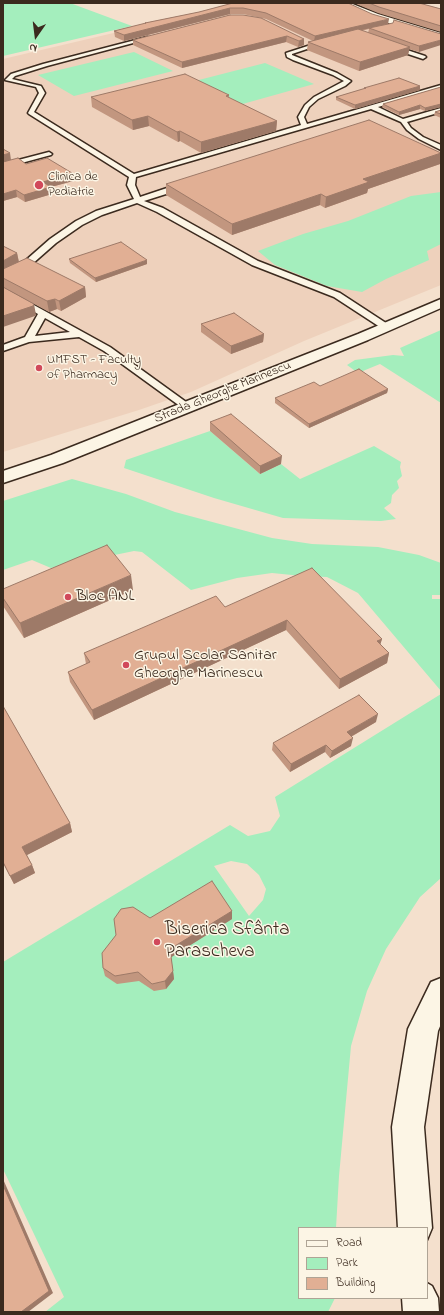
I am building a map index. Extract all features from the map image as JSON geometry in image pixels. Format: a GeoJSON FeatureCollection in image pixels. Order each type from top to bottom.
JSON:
{"type":"FeatureCollection","features":[{"type":"Feature","properties":{"kind":"main road"},"geometry":{"type":"LineString","coordinates":[[343,3],[375,16],[441,36]]}},
{"type":"Feature","properties":{"kind":"main road","name":"Strada Gheorghe Marinescu"},"geometry":{"type":"LineString","coordinates":[[3,477],[57,459],[188,407],[386,327],[441,303]]}},
{"type":"Feature","properties":{"kind":"main road"},"geometry":{"type":"LineString","coordinates":[[415,1227],[408,1127],[423,1029],[441,992]]}},
{"type":"Feature","properties":{"kind":"main road"},"geometry":{"type":"LineString","coordinates":[[420,1299],[421,1312]]}},
{"type":"Feature","properties":{"kind":"lane"},"geometry":{"type":"LineString","coordinates":[[157,36],[45,65],[13,75],[8,80],[38,86],[42,93],[31,113],[133,176],[441,87]]}},
{"type":"Feature","properties":{"kind":"lane"},"geometry":{"type":"LineString","coordinates":[[305,127],[301,117],[307,106],[316,98],[348,81],[335,74],[289,56],[288,53],[313,44],[335,40]]}},
{"type":"Feature","properties":{"kind":"lane"},"geometry":{"type":"LineString","coordinates":[[306,41],[313,44]]}},
{"type":"Feature","properties":{"kind":"lane"},"geometry":{"type":"LineString","coordinates":[[389,46],[423,58]]}},
{"type":"Feature","properties":{"kind":"lane"},"geometry":{"type":"LineString","coordinates":[[372,107],[403,121],[409,129],[420,138],[441,148]]}},
{"type":"Feature","properties":{"kind":"lane"},"geometry":{"type":"LineString","coordinates":[[403,121],[441,110]]}},
{"type":"Feature","properties":{"kind":"lane"},"geometry":{"type":"LineString","coordinates":[[3,166],[49,154]]}},
{"type":"Feature","properties":{"kind":"lane"},"geometry":{"type":"LineString","coordinates":[[133,176],[131,185],[138,201],[160,210],[255,263],[337,295],[386,327]]}},
{"type":"Feature","properties":{"kind":"lane"},"geometry":{"type":"LineString","coordinates":[[3,278],[28,263],[53,241],[79,223],[99,213],[190,184]]}},
{"type":"Feature","properties":{"kind":"lane"},"geometry":{"type":"LineString","coordinates":[[3,291],[107,348],[188,407]]}},
{"type":"Feature","properties":{"kind":"lane"},"geometry":{"type":"LineString","coordinates":[[28,339],[43,314]]}},
{"type":"Feature","properties":{"kind":"lane"},"geometry":{"type":"LineString","coordinates":[[3,348],[28,339],[80,334]]}},
{"type":"Feature","properties":{"kind":"shaded area"},"geometry":{"type":"Polygon","coordinates":[[[241,3],[374,20],[441,39],[441,285],[304,341],[191,392],[139,410],[3,452],[3,59],[241,3]]]}},
{"type":"Feature","properties":{"kind":"green space"},"geometry":{"type":"Polygon","coordinates":[[[3,3],[70,3],[132,26],[3,56],[3,3]]]}},
{"type":"Feature","properties":{"kind":"green space"},"geometry":{"type":"Polygon","coordinates":[[[134,52],[173,71],[74,96],[38,75],[134,52]]]}},
{"type":"Feature","properties":{"kind":"green space"},"geometry":{"type":"Polygon","coordinates":[[[265,63],[314,84],[239,105],[191,82],[265,63]]]}},
{"type":"Feature","properties":{"kind":"green space"},"geometry":{"type":"Polygon","coordinates":[[[441,192],[441,244],[427,251],[429,260],[386,279],[362,292],[327,286],[275,265],[258,251],[303,234],[348,221],[411,196],[441,192]]]}},
{"type":"Feature","properties":{"kind":"green space"},"geometry":{"type":"Polygon","coordinates":[[[441,330],[441,403],[380,364],[358,373],[347,365],[355,360],[393,355],[404,356],[400,348],[441,330]]]}},
{"type":"Feature","properties":{"kind":"green space"},"geometry":{"type":"Polygon","coordinates":[[[210,431],[260,474],[281,464],[300,479],[374,446],[401,462],[400,467],[402,476],[397,481],[399,488],[392,495],[391,503],[384,508],[396,519],[381,521],[283,518],[214,498],[124,468],[126,460],[210,431]]]}},
{"type":"Feature","properties":{"kind":"green space"},"geometry":{"type":"Polygon","coordinates":[[[72,479],[126,494],[175,512],[272,538],[312,544],[378,547],[419,555],[441,563],[441,595],[432,595],[432,599],[441,599],[441,691],[358,593],[327,577],[272,573],[237,578],[191,590],[142,552],[134,551],[51,568],[32,560],[3,570],[3,501],[72,479]]]}},
{"type":"Feature","properties":{"kind":"green space"},"geometry":{"type":"Polygon","coordinates":[[[441,694],[441,878],[420,897],[386,949],[367,991],[351,1046],[339,1176],[336,1227],[298,1227],[298,1299],[334,1299],[328,1312],[45,1312],[64,1297],[3,1169],[3,962],[230,825],[248,836],[270,831],[280,816],[275,797],[441,694]],[[231,861],[214,866],[249,916],[263,900],[266,889],[259,875],[247,864],[231,861]]]}},
{"type":"Feature","properties":{"kind":"building"},"geometry":{"type":"Polygon","coordinates":[[[233,3],[348,3],[372,14],[389,19],[315,36],[266,13],[243,8],[230,8],[124,35],[114,31],[233,3]]]}},
{"type":"Feature","properties":{"kind":"building"},"geometry":{"type":"Polygon","coordinates":[[[369,3],[419,3],[441,9],[441,26],[379,7],[369,3]]]}},
{"type":"Feature","properties":{"kind":"building"},"geometry":{"type":"Polygon","coordinates":[[[230,15],[243,15],[261,18],[304,39],[299,41],[287,36],[182,62],[133,40],[230,15]]]}},
{"type":"Feature","properties":{"kind":"building"},"geometry":{"type":"Polygon","coordinates":[[[394,20],[441,34],[441,40],[419,46],[369,28],[393,23],[394,20]]]}},
{"type":"Feature","properties":{"kind":"building"},"geometry":{"type":"Polygon","coordinates":[[[358,29],[410,47],[360,62],[308,42],[358,29]]]}},
{"type":"Feature","properties":{"kind":"building"},"geometry":{"type":"Polygon","coordinates":[[[185,74],[229,95],[226,96],[277,121],[201,142],[180,131],[177,132],[148,116],[132,120],[91,97],[185,74]]]}},
{"type":"Feature","properties":{"kind":"building"},"geometry":{"type":"Polygon","coordinates":[[[399,78],[420,86],[355,105],[336,97],[366,88],[364,88],[399,78]]]}},
{"type":"Feature","properties":{"kind":"building"},"geometry":{"type":"Polygon","coordinates":[[[441,87],[441,104],[425,108],[420,105],[399,112],[383,104],[441,87]]]}},
{"type":"Feature","properties":{"kind":"building"},"geometry":{"type":"Polygon","coordinates":[[[441,110],[441,114],[435,112],[441,110]]]}},
{"type":"Feature","properties":{"kind":"building"},"geometry":{"type":"Polygon","coordinates":[[[369,120],[441,153],[363,179],[369,182],[326,197],[321,194],[232,224],[166,184],[369,120]]]}},
{"type":"Feature","properties":{"kind":"building"},"geometry":{"type":"Polygon","coordinates":[[[3,149],[10,153],[3,155],[3,149]]]}},
{"type":"Feature","properties":{"kind":"building"},"geometry":{"type":"Polygon","coordinates":[[[18,158],[26,164],[47,158],[72,173],[43,182],[51,187],[24,195],[16,190],[3,194],[3,162],[18,158]]]}},
{"type":"Feature","properties":{"kind":"building"},"geometry":{"type":"Polygon","coordinates":[[[121,242],[147,260],[95,278],[69,259],[121,242]]]}},
{"type":"Feature","properties":{"kind":"building"},"geometry":{"type":"Polygon","coordinates":[[[3,246],[17,253],[3,261],[3,246]]]}},
{"type":"Feature","properties":{"kind":"building"},"geometry":{"type":"Polygon","coordinates":[[[27,258],[85,287],[59,301],[55,299],[47,301],[3,278],[3,269],[27,258]]]}},
{"type":"Feature","properties":{"kind":"building"},"geometry":{"type":"Polygon","coordinates":[[[3,287],[34,304],[33,306],[3,316],[3,287]]]}},
{"type":"Feature","properties":{"kind":"building"},"geometry":{"type":"Polygon","coordinates":[[[234,313],[264,334],[231,346],[201,324],[234,313]]]}},
{"type":"Feature","properties":{"kind":"building"},"geometry":{"type":"Polygon","coordinates":[[[359,369],[388,389],[309,424],[275,398],[314,382],[320,386],[359,369]]]}},
{"type":"Feature","properties":{"kind":"building"},"geometry":{"type":"Polygon","coordinates":[[[231,414],[282,456],[260,466],[210,422],[231,414]]]}},
{"type":"Feature","properties":{"kind":"building"},"geometry":{"type":"Polygon","coordinates":[[[107,545],[131,575],[20,623],[3,598],[3,589],[107,545]]]}},
{"type":"Feature","properties":{"kind":"building"},"geometry":{"type":"Polygon","coordinates":[[[312,568],[382,639],[377,641],[389,653],[340,679],[287,620],[92,710],[68,672],[90,662],[84,653],[216,596],[225,607],[312,568]]]}},
{"type":"Feature","properties":{"kind":"building"},"geometry":{"type":"Polygon","coordinates":[[[359,695],[378,714],[347,732],[353,738],[332,751],[326,745],[291,764],[273,743],[359,695]]]}},
{"type":"Feature","properties":{"kind":"building"},"geometry":{"type":"Polygon","coordinates":[[[3,706],[70,823],[22,847],[32,865],[10,876],[3,862],[3,706]]]}},
{"type":"Feature","properties":{"kind":"building","name":"Biserica Sfânta Parascheva"},"geometry":{"type":"Polygon","coordinates":[[[212,881],[232,911],[170,949],[173,971],[165,981],[152,984],[138,972],[115,976],[103,968],[102,953],[116,935],[114,919],[121,909],[133,907],[150,918],[212,881]]]}},
{"type":"Feature","properties":{"kind":"building"},"geometry":{"type":"Polygon","coordinates":[[[3,1185],[49,1291],[21,1312],[3,1312],[3,1185]]]}},
{"type":"Feature","properties":{"kind":"place","name":"Clinica de Pediatrie"},"geometry":{"type":"Point","coordinates":[39,185]}},
{"type":"Feature","properties":{"kind":"place","name":"UMFST - Faculty of Pharmacy"},"geometry":{"type":"Point","coordinates":[39,368]}},
{"type":"Feature","properties":{"kind":"place","name":"Bloc ANL"},"geometry":{"type":"Point","coordinates":[68,597]}},
{"type":"Feature","properties":{"kind":"place","name":"Grupul Școlar Sanitar Gheorghe Marinescu"},"geometry":{"type":"Point","coordinates":[126,665]}},
{"type":"Feature","properties":{"kind":"place","name":"Biserica Sfânta Parascheva"},"geometry":{"type":"Point","coordinates":[157,942]}}]}
